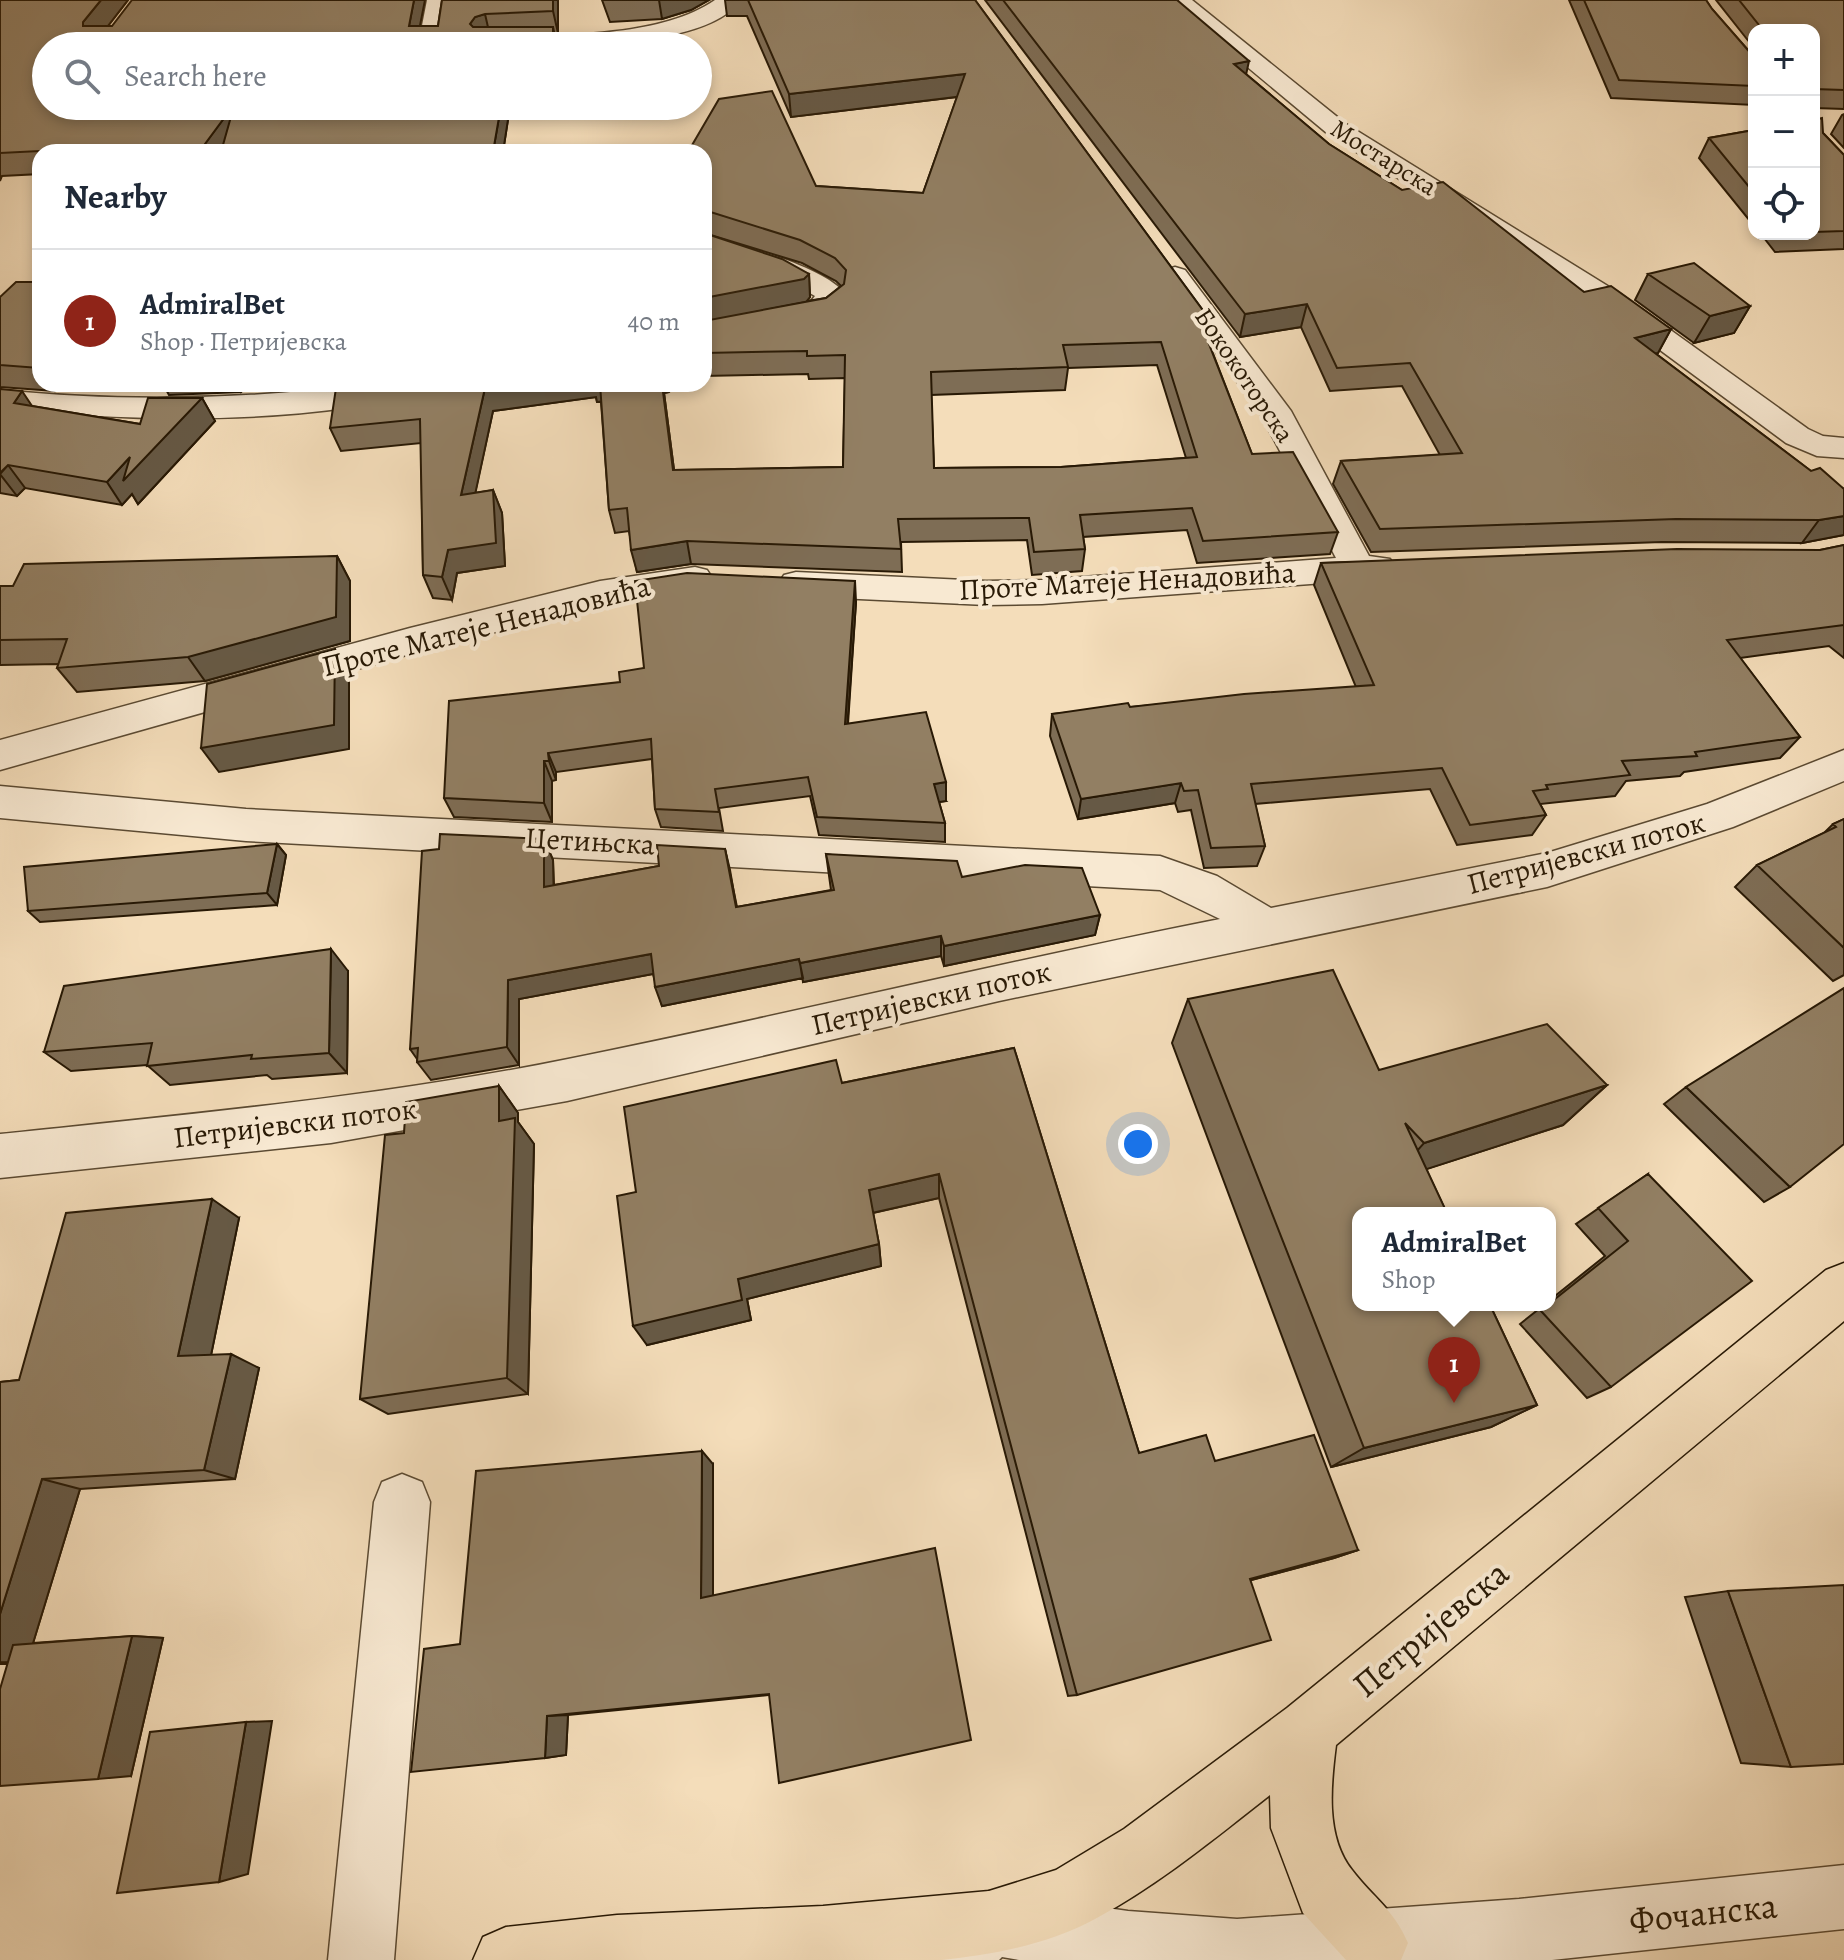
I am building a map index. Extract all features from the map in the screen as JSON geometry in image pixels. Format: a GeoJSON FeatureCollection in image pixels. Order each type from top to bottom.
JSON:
{"type":"FeatureCollection","features":[{"type":"Feature","properties":{"kind":"main road","name":"Петријевска"},"geometry":{"type":"LineString","coordinates":[[506,1960],[823,1939],[972,1942],[1071,1897],[1133,1859],[1308,1729],[1844,1288]]}},
{"type":"Feature","properties":{"kind":"main road"},"geometry":{"type":"LineString","coordinates":[[1308,1729],[1301,1781],[1302,1828],[1326,1890],[1375,1943]]}},
{"type":"Feature","properties":{"kind":"street"},"geometry":{"type":"LineString","coordinates":[[432,32],[438,0]]}},
{"type":"Feature","properties":{"kind":"street"},"geometry":{"type":"LineString","coordinates":[[627,32],[676,27],[703,19],[730,0]]}},
{"type":"Feature","properties":{"kind":"street","name":"Мостарска"},"geometry":{"type":"LineString","coordinates":[[1178,0],[1337,129],[1609,299],[1797,436],[1817,446],[1844,448]]}},
{"type":"Feature","properties":{"kind":"street"},"geometry":{"type":"LineString","coordinates":[[712,246],[795,273],[830,293],[828,305],[817,312],[712,332]]}},
{"type":"Feature","properties":{"kind":"street","name":"Бококоторска"},"geometry":{"type":"LineString","coordinates":[[1156,250],[1275,411],[1358,567]]}},
{"type":"Feature","properties":{"kind":"street"},"geometry":{"type":"LineString","coordinates":[[0,399],[93,406],[208,408],[346,398],[380,392]]}},
{"type":"Feature","properties":{"kind":"street","name":"Проте Матеје Ненадовића"},"geometry":{"type":"LineString","coordinates":[[765,582],[986,593],[1416,565]]}},
{"type":"Feature","properties":{"kind":"street","name":"Проте Матеје Ненадовића"},"geometry":{"type":"LineString","coordinates":[[0,755],[410,641],[600,593],[691,579],[723,580]]}},
{"type":"Feature","properties":{"kind":"street","name":"Петријевски поток"},"geometry":{"type":"LineString","coordinates":[[0,1156],[331,1121],[432,1106],[567,1080],[1263,926],[1547,870],[1719,816],[1844,765]]}},
{"type":"Feature","properties":{"kind":"street","name":"Цетињска"},"geometry":{"type":"LineString","coordinates":[[0,802],[246,825],[1160,873],[1226,898],[1263,926]]}},
{"type":"Feature","properties":{"kind":"street"},"geometry":{"type":"LineString","coordinates":[[361,1960],[402,1502]]}},
{"type":"Feature","properties":{"kind":"street","name":"Фочанска"},"geometry":{"type":"LineString","coordinates":[[972,1942],[1128,1944],[1237,1952],[1375,1943],[1844,1897]]}},
{"type":"Feature","properties":{"kind":"building"},"geometry":{"type":"Polygon","coordinates":[[[0,0],[101,0],[83,26],[112,26],[132,0],[414,0],[409,26],[438,26],[442,0],[553,0],[553,11],[485,14],[475,17],[470,24],[473,27],[553,27],[553,32],[32,32],[32,120],[223,120],[205,144],[32,144],[32,151],[0,153],[0,0]]]}},
{"type":"Feature","properties":{"kind":"building"},"geometry":{"type":"Polygon","coordinates":[[[748,0],[975,0],[1210,320],[1200,321],[1252,454],[1293,452],[1338,532],[1203,541],[1192,508],[1080,515],[1085,549],[1034,552],[1029,518],[898,519],[901,549],[687,541],[631,550],[627,508],[609,510],[601,392],[663,392],[673,470],[843,467],[845,355],[807,356],[807,351],[712,353],[712,319],[826,298],[844,284],[846,270],[835,258],[800,240],[712,212],[712,144],[693,144],[707,120],[712,120],[712,111],[719,99],[772,91],[816,186],[923,193],[965,74],[789,94],[748,0]],[[1161,342],[1063,345],[1068,367],[931,372],[934,468],[1061,467],[1197,457],[1161,342]]]}},
{"type":"Feature","properties":{"kind":"building"},"geometry":{"type":"Polygon","coordinates":[[[1003,0],[1177,0],[1249,61],[1234,64],[1329,144],[1402,190],[1443,182],[1584,292],[1611,286],[1671,329],[1635,338],[1811,471],[1820,468],[1844,489],[1844,516],[1819,520],[1676,519],[1380,529],[1341,461],[1462,453],[1410,363],[1337,368],[1307,304],[1245,314],[1003,0]]]}},
{"type":"Feature","properties":{"kind":"building"},"geometry":{"type":"Polygon","coordinates":[[[1584,0],[1706,0],[1748,50],[1748,86],[1619,80],[1584,0]]]}},
{"type":"Feature","properties":{"kind":"building"},"geometry":{"type":"Polygon","coordinates":[[[1739,0],[1844,0],[1844,90],[1820,89],[1820,24],[1758,24],[1739,0]]]}},
{"type":"Feature","properties":{"kind":"building"},"geometry":{"type":"Polygon","coordinates":[[[1820,118],[1823,133],[1844,155],[1844,231],[1820,232],[1820,118]]]}},
{"type":"Feature","properties":{"kind":"building"},"geometry":{"type":"Polygon","coordinates":[[[230,120],[499,120],[494,144],[223,144],[230,120]]]}},
{"type":"Feature","properties":{"kind":"building"},"geometry":{"type":"Polygon","coordinates":[[[1748,131],[1748,186],[1709,138],[1748,131]]]}},
{"type":"Feature","properties":{"kind":"building"},"geometry":{"type":"Polygon","coordinates":[[[712,236],[782,259],[809,274],[804,279],[712,296],[712,236]]]}},
{"type":"Feature","properties":{"kind":"building"},"geometry":{"type":"Polygon","coordinates":[[[1694,263],[1750,306],[1710,316],[1648,274],[1694,263]]]}},
{"type":"Feature","properties":{"kind":"building"},"geometry":{"type":"Polygon","coordinates":[[[16,282],[32,282],[32,367],[0,365],[0,297],[16,282]]]}},
{"type":"Feature","properties":{"kind":"building"},"geometry":{"type":"Polygon","coordinates":[[[0,389],[22,391],[14,403],[140,424],[148,398],[202,398],[123,481],[130,457],[107,482],[8,465],[0,473],[0,389]]]}},
{"type":"Feature","properties":{"kind":"building"},"geometry":{"type":"Polygon","coordinates":[[[335,392],[484,392],[461,495],[493,490],[496,543],[448,550],[442,577],[423,575],[420,419],[330,428],[335,392]]]}},
{"type":"Feature","properties":{"kind":"building"},"geometry":{"type":"Polygon","coordinates":[[[1844,545],[1844,625],[1727,640],[1800,737],[1695,752],[1697,756],[1622,761],[1630,775],[1546,785],[1548,789],[1533,791],[1546,815],[1470,825],[1442,768],[1251,784],[1265,846],[1211,848],[1198,790],[1184,791],[1181,783],[1081,799],[1052,714],[1128,703],[1130,707],[1244,694],[1374,685],[1321,563],[1677,549],[1820,550],[1844,545]]]}},
{"type":"Feature","properties":{"kind":"building"},"geometry":{"type":"Polygon","coordinates":[[[337,556],[336,617],[188,657],[57,668],[67,639],[0,640],[0,586],[13,586],[24,564],[337,556]]]}},
{"type":"Feature","properties":{"kind":"building"},"geometry":{"type":"Polygon","coordinates":[[[687,573],[855,581],[845,724],[926,712],[946,782],[934,784],[945,823],[817,817],[808,777],[715,789],[719,812],[655,809],[651,739],[548,753],[549,761],[544,761],[544,803],[444,798],[449,701],[620,682],[619,672],[644,668],[635,581],[687,573]]]}},
{"type":"Feature","properties":{"kind":"building"},"geometry":{"type":"Polygon","coordinates":[[[335,649],[334,725],[201,748],[207,684],[335,649]]]}},
{"type":"Feature","properties":{"kind":"building"},"geometry":{"type":"Polygon","coordinates":[[[1844,819],[1844,948],[1757,865],[1836,827],[1833,824],[1844,819]]]}},
{"type":"Feature","properties":{"kind":"building"},"geometry":{"type":"Polygon","coordinates":[[[440,834],[544,839],[544,887],[659,866],[657,845],[725,849],[736,907],[834,890],[826,854],[957,861],[962,877],[1025,865],[1082,868],[1100,915],[944,946],[941,936],[655,987],[651,954],[508,980],[507,1047],[417,1062],[418,1048],[410,1049],[422,851],[439,849],[440,834]]]}},
{"type":"Feature","properties":{"kind":"building"},"geometry":{"type":"Polygon","coordinates":[[[277,844],[267,893],[28,911],[24,867],[277,844]]]}},
{"type":"Feature","properties":{"kind":"building"},"geometry":{"type":"Polygon","coordinates":[[[331,949],[329,1053],[251,1059],[252,1055],[147,1066],[152,1043],[44,1052],[64,986],[331,949]]]}},
{"type":"Feature","properties":{"kind":"building"},"geometry":{"type":"Polygon","coordinates":[[[1333,970],[1379,1070],[1547,1024],[1607,1085],[1424,1143],[1405,1123],[1444,1207],[1352,1207],[1352,1311],[1493,1311],[1537,1405],[1364,1448],[1188,999],[1333,970]]]}},
{"type":"Feature","properties":{"kind":"building"},"geometry":{"type":"Polygon","coordinates":[[[1844,988],[1844,1144],[1790,1187],[1686,1087],[1844,988]]]}},
{"type":"Feature","properties":{"kind":"building"},"geometry":{"type":"Polygon","coordinates":[[[1014,1048],[1139,1453],[1206,1435],[1215,1461],[1314,1435],[1358,1550],[1250,1579],[1271,1640],[1077,1695],[939,1174],[869,1190],[879,1244],[738,1279],[742,1300],[633,1326],[617,1196],[636,1192],[624,1107],[836,1060],[842,1083],[1014,1048]]]}},
{"type":"Feature","properties":{"kind":"building"},"geometry":{"type":"Polygon","coordinates":[[[499,1086],[499,1121],[515,1118],[507,1378],[360,1399],[385,1135],[404,1133],[406,1102],[499,1086]]]}},
{"type":"Feature","properties":{"kind":"building"},"geometry":{"type":"Polygon","coordinates":[[[1648,1174],[1752,1281],[1611,1387],[1541,1311],[1556,1311],[1556,1298],[1628,1241],[1598,1208],[1648,1174]]]}},
{"type":"Feature","properties":{"kind":"building"},"geometry":{"type":"Polygon","coordinates":[[[212,1199],[178,1356],[231,1354],[204,1470],[42,1479],[0,1614],[0,1382],[19,1380],[66,1213],[212,1199]]]}},
{"type":"Feature","properties":{"kind":"building"},"geometry":{"type":"Polygon","coordinates":[[[702,1451],[701,1598],[935,1548],[971,1740],[779,1783],[769,1694],[547,1716],[545,1758],[411,1772],[424,1649],[460,1644],[476,1471],[702,1451]]]}},
{"type":"Feature","properties":{"kind":"building"},"geometry":{"type":"Polygon","coordinates":[[[1844,1585],[1844,1764],[1791,1767],[1728,1591],[1844,1585]]]}},
{"type":"Feature","properties":{"kind":"building"},"geometry":{"type":"Polygon","coordinates":[[[132,1636],[98,1779],[0,1786],[0,1689],[13,1645],[132,1636]]]}},
{"type":"Feature","properties":{"kind":"building"},"geometry":{"type":"Polygon","coordinates":[[[246,1722],[219,1882],[117,1893],[150,1732],[246,1722]]]}},
{"type":"Feature","properties":{"kind":"place","name":"AdmiralBet"},"geometry":{"type":"Point","coordinates":[1454,1403]}}]}
